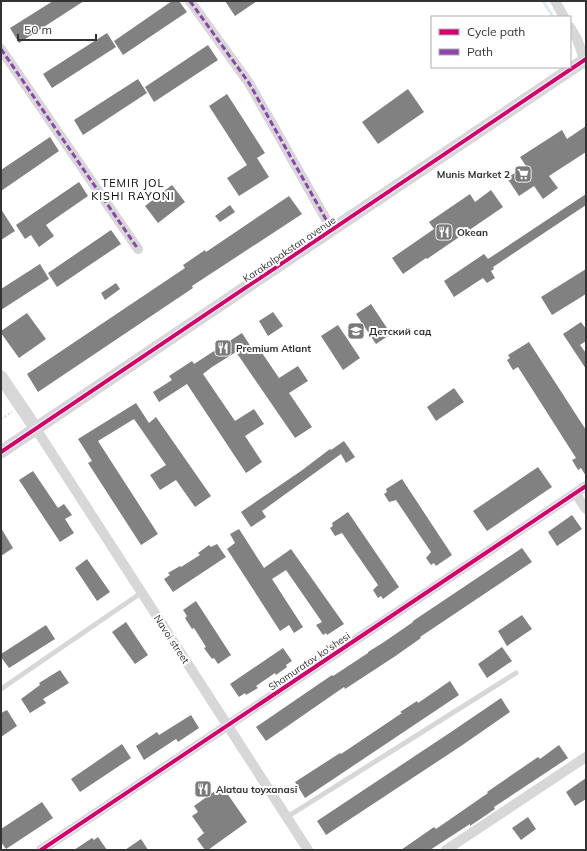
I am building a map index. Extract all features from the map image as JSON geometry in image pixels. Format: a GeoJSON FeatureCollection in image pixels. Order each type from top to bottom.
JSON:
{"type":"FeatureCollection","features":[{"type":"Feature","properties":{"kind":"street"},"geometry":{"type":"LineString","coordinates":[[190,1],[249,83],[332,230]]}},
{"type":"Feature","properties":{"kind":"street"},"geometry":{"type":"LineString","coordinates":[[555,1],[563,16]]}},
{"type":"Feature","properties":{"kind":"street"},"geometry":{"type":"LineString","coordinates":[[571,29],[577,39],[585,61]]}},
{"type":"Feature","properties":{"kind":"street"},"geometry":{"type":"LineString","coordinates":[[1,49],[138,249]]}},
{"type":"Feature","properties":{"kind":"street","name":"Karakalpakstan avenue"},"geometry":{"type":"LineString","coordinates":[[1,452],[585,61]]}},
{"type":"Feature","properties":{"kind":"street"},"geometry":{"type":"LineString","coordinates":[[1,377],[36,429]]}},
{"type":"Feature","properties":{"kind":"street","name":"Navoi street"},"geometry":{"type":"LineString","coordinates":[[36,429],[308,850]]}},
{"type":"Feature","properties":{"kind":"street","name":"Shamuratov ko'shesi"},"geometry":{"type":"LineString","coordinates":[[41,850],[586,486]]}},
{"type":"Feature","properties":{"kind":"street"},"geometry":{"type":"LineString","coordinates":[[575,493],[586,509]]}},
{"type":"Feature","properties":{"kind":"street"},"geometry":{"type":"LineString","coordinates":[[446,850],[586,757]]}},
{"type":"Feature","properties":{"kind":"lane"},"geometry":{"type":"LineString","coordinates":[[1,689],[141,593]]}},
{"type":"Feature","properties":{"kind":"lane"},"geometry":{"type":"LineString","coordinates":[[286,817],[516,673]]}},
{"type":"Feature","properties":{"kind":"building"},"geometry":{"type":"Polygon","coordinates":[[[53,1],[84,1],[19,43],[10,28],[53,1]]]}},
{"type":"Feature","properties":{"kind":"building"},"geometry":{"type":"Polygon","coordinates":[[[172,1],[179,1],[187,12],[123,55],[114,41],[172,1]]]}},
{"type":"Feature","properties":{"kind":"building"},"geometry":{"type":"Polygon","coordinates":[[[225,1],[257,1],[235,16],[225,1]]]}},
{"type":"Feature","properties":{"kind":"building"},"geometry":{"type":"Polygon","coordinates":[[[107,33],[116,47],[52,88],[43,74],[107,33]]]}},
{"type":"Feature","properties":{"kind":"building"},"geometry":{"type":"Polygon","coordinates":[[[208,45],[218,60],[154,102],[145,87],[208,45]]]}},
{"type":"Feature","properties":{"kind":"building"},"geometry":{"type":"Polygon","coordinates":[[[138,79],[147,93],[83,135],[74,120],[138,79]]]}},
{"type":"Feature","properties":{"kind":"building"},"geometry":{"type":"Polygon","coordinates":[[[408,89],[424,112],[378,144],[362,122],[408,89]]]}},
{"type":"Feature","properties":{"kind":"building"},"geometry":{"type":"Polygon","coordinates":[[[227,94],[265,153],[257,158],[269,177],[239,196],[227,178],[247,165],[209,106],[227,94]]]}},
{"type":"Feature","properties":{"kind":"building"},"geometry":{"type":"Polygon","coordinates":[[[586,126],[586,152],[549,176],[558,188],[543,199],[534,186],[519,196],[507,178],[526,166],[520,157],[562,130],[567,139],[586,126]]]}},
{"type":"Feature","properties":{"kind":"building"},"geometry":{"type":"Polygon","coordinates":[[[50,137],[59,151],[1,191],[1,170],[50,137]]]}},
{"type":"Feature","properties":{"kind":"building"},"geometry":{"type":"Polygon","coordinates":[[[79,182],[88,196],[46,225],[54,236],[39,247],[31,235],[25,239],[16,225],[79,182]]]}},
{"type":"Feature","properties":{"kind":"building"},"geometry":{"type":"Polygon","coordinates":[[[172,185],[185,202],[158,223],[145,206],[172,185]]]}},
{"type":"Feature","properties":{"kind":"building"},"geometry":{"type":"Polygon","coordinates":[[[491,190],[503,207],[403,274],[392,258],[434,229],[429,222],[470,194],[475,202],[491,190]]]}},
{"type":"Feature","properties":{"kind":"building"},"geometry":{"type":"Polygon","coordinates":[[[586,194],[586,205],[493,267],[494,269],[491,271],[495,278],[487,283],[483,278],[454,297],[444,281],[484,254],[488,259],[586,194]]]}},
{"type":"Feature","properties":{"kind":"building"},"geometry":{"type":"Polygon","coordinates":[[[289,196],[302,214],[192,286],[193,288],[38,392],[27,374],[185,268],[183,265],[205,250],[206,252],[289,196]]]}},
{"type":"Feature","properties":{"kind":"building"},"geometry":{"type":"Polygon","coordinates":[[[230,205],[235,212],[220,222],[215,216],[230,205]]]}},
{"type":"Feature","properties":{"kind":"building"},"geometry":{"type":"Polygon","coordinates":[[[1,209],[15,231],[1,240],[1,209]]]}},
{"type":"Feature","properties":{"kind":"building"},"geometry":{"type":"Polygon","coordinates":[[[111,230],[121,244],[57,287],[48,273],[111,230]]]}},
{"type":"Feature","properties":{"kind":"building"},"geometry":{"type":"Polygon","coordinates":[[[40,264],[49,279],[1,310],[1,289],[40,264]]]}},
{"type":"Feature","properties":{"kind":"building"},"geometry":{"type":"Polygon","coordinates":[[[586,269],[586,294],[552,315],[541,297],[586,269]]]}},
{"type":"Feature","properties":{"kind":"building"},"geometry":{"type":"Polygon","coordinates":[[[116,283],[120,289],[105,300],[101,293],[116,283]]]}},
{"type":"Feature","properties":{"kind":"building"},"geometry":{"type":"Polygon","coordinates":[[[371,304],[391,334],[376,344],[356,314],[371,304]]]}},
{"type":"Feature","properties":{"kind":"building"},"geometry":{"type":"Polygon","coordinates":[[[273,312],[283,326],[268,336],[259,321],[273,312]]]}},
{"type":"Feature","properties":{"kind":"building"},"geometry":{"type":"Polygon","coordinates":[[[27,313],[46,339],[19,358],[1,331],[27,313]]]}},
{"type":"Feature","properties":{"kind":"building"},"geometry":{"type":"Polygon","coordinates":[[[581,322],[586,329],[586,341],[580,345],[586,353],[586,369],[563,334],[581,322]]]}},
{"type":"Feature","properties":{"kind":"building"},"geometry":{"type":"Polygon","coordinates":[[[338,325],[360,358],[343,370],[321,336],[338,325]]]}},
{"type":"Feature","properties":{"kind":"building"},"geometry":{"type":"Polygon","coordinates":[[[242,333],[253,350],[258,347],[279,378],[298,366],[308,381],[289,393],[312,427],[295,438],[236,352],[212,367],[203,374],[235,421],[254,409],[264,424],[245,436],[262,462],[246,473],[187,384],[159,402],[153,392],[172,380],[169,376],[192,361],[194,364],[242,333]]]}},
{"type":"Feature","properties":{"kind":"building"},"geometry":{"type":"Polygon","coordinates":[[[529,342],[586,430],[586,476],[581,468],[578,470],[572,460],[576,458],[518,367],[513,370],[507,360],[510,358],[508,355],[529,342]]]}},
{"type":"Feature","properties":{"kind":"building"},"geometry":{"type":"Polygon","coordinates":[[[454,388],[464,402],[436,421],[427,407],[454,388]]]}},
{"type":"Feature","properties":{"kind":"building"},"geometry":{"type":"Polygon","coordinates":[[[136,403],[149,423],[156,417],[211,496],[195,507],[176,480],[160,490],[150,475],[166,465],[134,419],[98,441],[158,534],[141,545],[88,463],[92,461],[78,439],[136,403]]]}},
{"type":"Feature","properties":{"kind":"building"},"geometry":{"type":"Polygon","coordinates":[[[344,441],[355,457],[346,463],[341,454],[262,511],[266,517],[251,527],[241,512],[301,471],[330,449],[331,450],[344,441]]]}},
{"type":"Feature","properties":{"kind":"building"},"geometry":{"type":"Polygon","coordinates":[[[538,467],[552,487],[487,531],[473,511],[538,467]]]}},
{"type":"Feature","properties":{"kind":"building"},"geometry":{"type":"Polygon","coordinates":[[[33,471],[58,508],[64,504],[72,515],[65,519],[74,533],[60,542],[19,480],[33,471]]]}},
{"type":"Feature","properties":{"kind":"building"},"geometry":{"type":"Polygon","coordinates":[[[402,479],[452,555],[436,566],[434,563],[431,565],[426,558],[431,552],[396,500],[389,502],[384,494],[387,492],[386,489],[402,479]]]}},
{"type":"Feature","properties":{"kind":"building"},"geometry":{"type":"Polygon","coordinates":[[[348,512],[399,587],[383,599],[381,596],[378,598],[373,590],[378,585],[342,533],[335,536],[330,528],[333,526],[332,523],[348,512]]]}},
{"type":"Feature","properties":{"kind":"building"},"geometry":{"type":"Polygon","coordinates":[[[572,515],[582,529],[557,546],[548,532],[572,515]]]}},
{"type":"Feature","properties":{"kind":"building"},"geometry":{"type":"Polygon","coordinates":[[[1,528],[13,548],[1,556],[1,528]]]}},
{"type":"Feature","properties":{"kind":"building"},"geometry":{"type":"Polygon","coordinates":[[[239,529],[264,568],[291,549],[344,624],[327,635],[326,633],[323,635],[316,625],[322,622],[286,570],[272,579],[303,627],[294,633],[289,625],[280,631],[227,549],[235,543],[230,534],[239,529]]]}},
{"type":"Feature","properties":{"kind":"building"},"geometry":{"type":"Polygon","coordinates":[[[217,544],[226,557],[173,592],[164,579],[170,575],[168,573],[200,555],[198,553],[209,545],[211,547],[217,544]]]}},
{"type":"Feature","properties":{"kind":"building"},"geometry":{"type":"Polygon","coordinates":[[[522,548],[532,562],[420,637],[421,638],[394,657],[345,689],[344,687],[266,741],[256,727],[332,675],[333,676],[368,653],[522,548]]]}},
{"type":"Feature","properties":{"kind":"building"},"geometry":{"type":"Polygon","coordinates":[[[87,559],[110,592],[97,601],[75,568],[87,559]]]}},
{"type":"Feature","properties":{"kind":"building"},"geometry":{"type":"Polygon","coordinates":[[[196,601],[231,655],[218,664],[214,658],[212,659],[204,648],[206,647],[194,628],[192,629],[185,618],[187,616],[183,610],[196,601]]]}},
{"type":"Feature","properties":{"kind":"building"},"geometry":{"type":"Polygon","coordinates":[[[522,615],[532,629],[507,646],[498,631],[522,615]]]}},
{"type":"Feature","properties":{"kind":"building"},"geometry":{"type":"Polygon","coordinates":[[[126,622],[148,655],[135,664],[112,632],[126,622]]]}},
{"type":"Feature","properties":{"kind":"building"},"geometry":{"type":"Polygon","coordinates":[[[46,625],[55,639],[9,668],[1,657],[1,654],[46,625]]]}},
{"type":"Feature","properties":{"kind":"building"},"geometry":{"type":"Polygon","coordinates":[[[502,647],[512,661],[487,678],[478,664],[502,647]]]}},
{"type":"Feature","properties":{"kind":"building"},"geometry":{"type":"Polygon","coordinates":[[[283,648],[292,661],[286,665],[287,667],[256,686],[258,688],[239,697],[230,684],[283,648]]]}},
{"type":"Feature","properties":{"kind":"building"},"geometry":{"type":"Polygon","coordinates":[[[60,670],[69,683],[43,699],[46,703],[30,713],[21,699],[40,685],[39,683],[60,670]]]}},
{"type":"Feature","properties":{"kind":"building"},"geometry":{"type":"Polygon","coordinates":[[[450,681],[459,695],[305,798],[295,782],[340,753],[341,754],[402,713],[400,712],[417,701],[418,703],[450,681]]]}},
{"type":"Feature","properties":{"kind":"building"},"geometry":{"type":"Polygon","coordinates":[[[501,698],[510,712],[326,835],[317,821],[501,698]]]}},
{"type":"Feature","properties":{"kind":"building"},"geometry":{"type":"Polygon","coordinates":[[[7,710],[17,726],[1,737],[1,713],[7,710]]]}},
{"type":"Feature","properties":{"kind":"building"},"geometry":{"type":"Polygon","coordinates":[[[191,715],[199,728],[178,742],[176,739],[144,760],[136,746],[157,732],[159,735],[191,715]]]}},
{"type":"Feature","properties":{"kind":"building"},"geometry":{"type":"Polygon","coordinates":[[[122,744],[131,758],[80,792],[71,779],[122,744]]]}},
{"type":"Feature","properties":{"kind":"building"},"geometry":{"type":"Polygon","coordinates":[[[559,745],[568,758],[494,807],[495,809],[470,826],[470,824],[430,850],[401,850],[434,827],[436,829],[538,757],[540,759],[559,745]]]}},
{"type":"Feature","properties":{"kind":"building"},"geometry":{"type":"Polygon","coordinates":[[[586,778],[586,799],[575,806],[566,792],[586,778]]]}},
{"type":"Feature","properties":{"kind":"building"},"geometry":{"type":"Polygon","coordinates":[[[222,786],[247,822],[208,850],[205,850],[197,839],[204,833],[192,816],[198,812],[194,806],[222,786]]]}},
{"type":"Feature","properties":{"kind":"building"},"geometry":{"type":"Polygon","coordinates":[[[42,802],[53,818],[6,849],[1,842],[1,829],[42,802]]]}},
{"type":"Feature","properties":{"kind":"building"},"geometry":{"type":"Polygon","coordinates":[[[528,817],[536,829],[521,840],[512,828],[528,817]]]}},
{"type":"Feature","properties":{"kind":"building"},"geometry":{"type":"Polygon","coordinates":[[[98,837],[107,850],[74,850],[92,838],[94,840],[98,837]]]}},
{"type":"Feature","properties":{"kind":"building"},"geometry":{"type":"Polygon","coordinates":[[[141,839],[148,850],[125,850],[141,839]]]}},
{"type":"Feature","properties":{"kind":"waterway"},"geometry":{"type":"LineString","coordinates":[[543,1],[552,16]]}},
{"type":"Feature","properties":{"kind":"marked path"},"geometry":{"type":"LineString","coordinates":[[190,1],[249,83],[332,230]]}},
{"type":"Feature","properties":{"kind":"marked path"},"geometry":{"type":"LineString","coordinates":[[1,49],[138,249]]}},
{"type":"Feature","properties":{"kind":"cycle path"},"geometry":{"type":"LineString","coordinates":[[1,452],[586,59]]}},
{"type":"Feature","properties":{"kind":"cycle path"},"geometry":{"type":"LineString","coordinates":[[41,850],[586,486]]}},
{"type":"Feature","properties":{"kind":"place","name":"Munis Market 2"},"geometry":{"type":"Point","coordinates":[523,174]}},
{"type":"Feature","properties":{"kind":"place","name":"Okean"},"geometry":{"type":"Point","coordinates":[444,232]}},
{"type":"Feature","properties":{"kind":"place","name":"Детский сад"},"geometry":{"type":"Point","coordinates":[356,331]}},
{"type":"Feature","properties":{"kind":"place","name":"Premium Atlant"},"geometry":{"type":"Point","coordinates":[223,348]}},
{"type":"Feature","properties":{"kind":"place","name":"Alatau toyxanasi"},"geometry":{"type":"Point","coordinates":[203,789]}},
{"type":"Feature","properties":{"kind":"district","name":"TEMIR JOL KISHI RAYONI"},"geometry":{"type":"Point","coordinates":[133,189]}}]}
